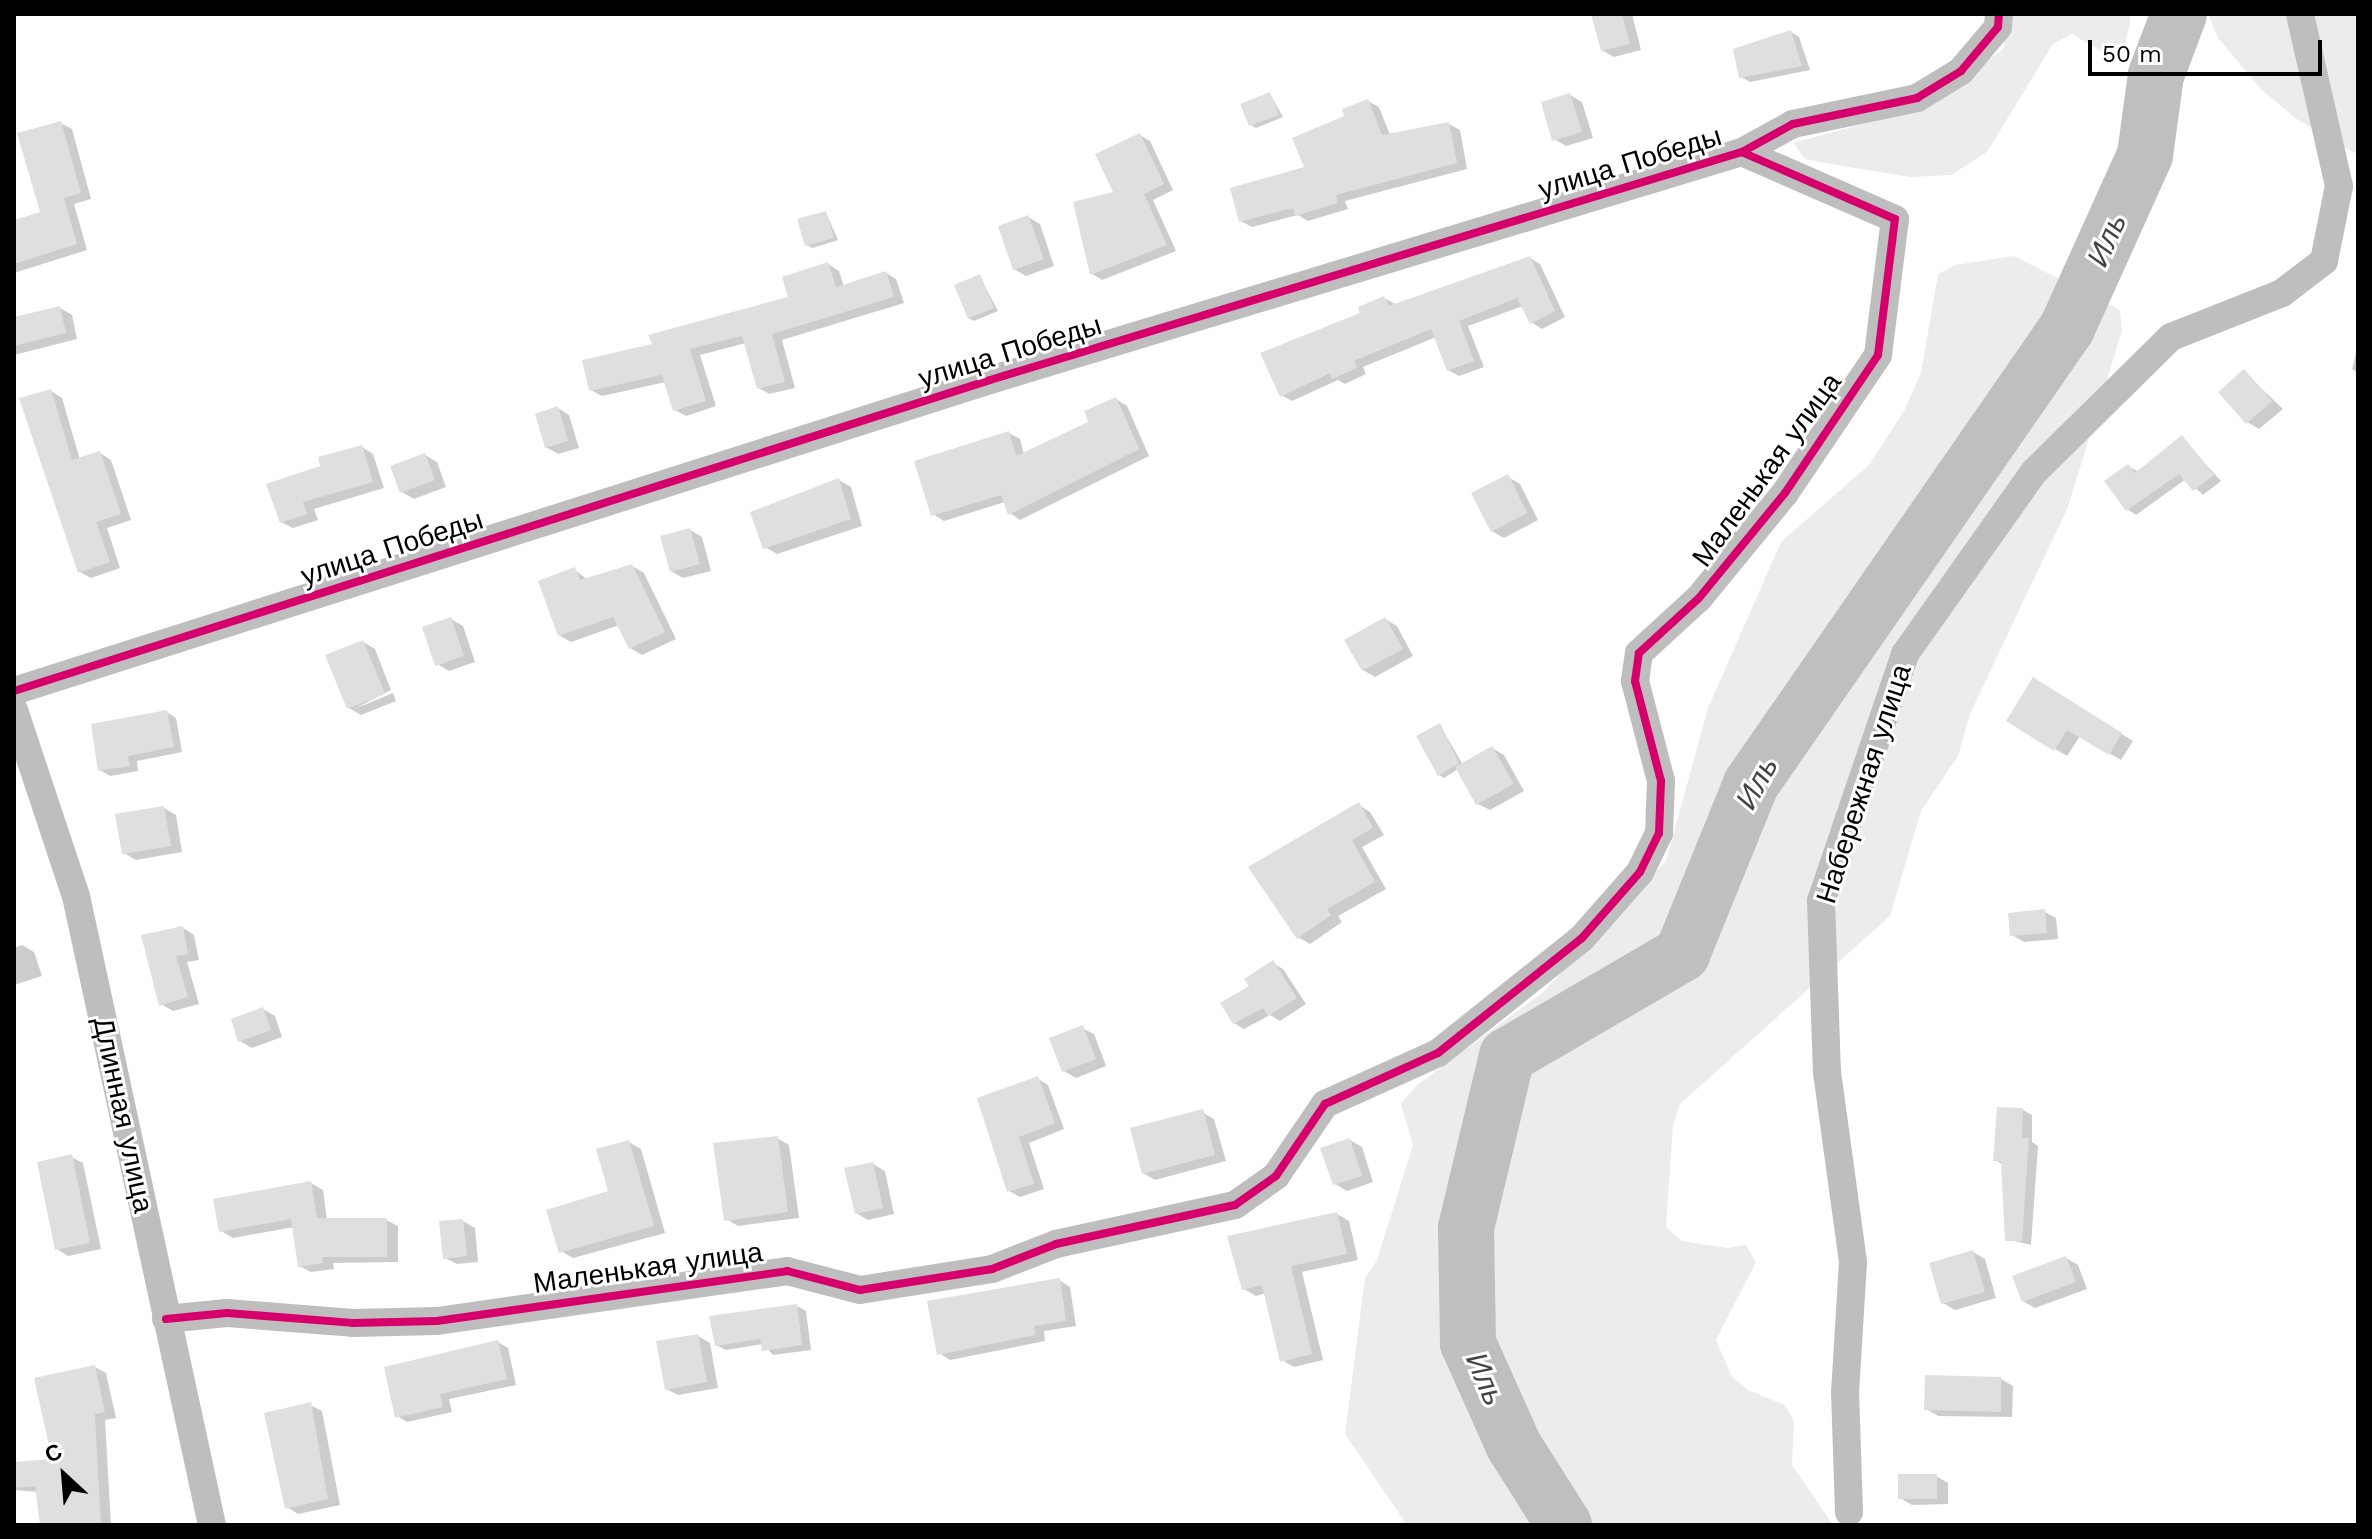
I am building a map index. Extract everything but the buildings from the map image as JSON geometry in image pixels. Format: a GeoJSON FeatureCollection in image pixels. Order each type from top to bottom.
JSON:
{"type":"FeatureCollection","features":[{"type":"Feature","properties":{"kind":"street","name":"Набережная улица"},"geometry":{"type":"LineString","coordinates":[[1849,1512],[1845,1393],[1853,1262],[1827,1073],[1821,901],[1905,654],[2034,472],[2171,337],[2282,293],[2324,261],[2348,190],[2300,14]]}},
{"type":"Feature","properties":{"kind":"street","name":"улица Победы"},"geometry":{"type":"LineString","coordinates":[[14,691],[990,380],[1742,152],[1793,124],[1917,98],[1961,71],[1999,20]]}},
{"type":"Feature","properties":{"kind":"street","name":"Маленькая улица"},"geometry":{"type":"LineString","coordinates":[[166,1319],[227,1313],[353,1323],[437,1321],[787,1271],[860,1290],[992,1269],[1056,1244],[1235,1205],[1276,1176],[1325,1104],[1438,1053],[1582,938],[1640,872],[1659,833],[1661,781],[1635,681],[1639,653],[1699,598],[1785,493],[1878,355],[1895,219],[1742,152]]}},
{"type":"Feature","properties":{"kind":"street","name":"Длинная улица"},"geometry":{"type":"LineString","coordinates":[[14,710],[76,896],[212,1525]]}},
{"type":"Feature","properties":{"kind":"shaded area"},"geometry":{"type":"Polygon","coordinates":[[[2009,14],[2130,14],[2130,22],[2126,42],[2107,55],[2072,34],[2053,44],[1987,152],[1951,175],[1910,177],[1805,159],[1793,143],[1926,107],[2003,49],[2009,14]]]}},
{"type":"Feature","properties":{"kind":"shaded area"},"geometry":{"type":"Polygon","coordinates":[[[2208,14],[2358,14],[2358,155],[2295,118],[2261,89],[2218,38],[2208,14]]]}},
{"type":"Feature","properties":{"kind":"shaded area"},"geometry":{"type":"Polygon","coordinates":[[[2014,256],[2120,310],[2122,331],[2068,507],[1970,714],[1958,756],[1921,811],[1890,916],[1680,1104],[1673,1124],[1666,1227],[1682,1241],[1727,1248],[1746,1245],[1756,1262],[1716,1340],[1732,1377],[1748,1390],[1785,1405],[1794,1422],[1792,1465],[1833,1525],[1407,1525],[1345,1434],[1365,1278],[1377,1260],[1413,1145],[1401,1104],[1416,1086],[1542,993],[1666,861],[1708,708],[1781,542],[1869,465],[1904,411],[1921,373],[1938,274],[1955,265],[2014,256]]]}},
{"type":"Feature","properties":{"kind":"waterway","name":"Иль"},"geometry":{"type":"LineString","coordinates":[[1564,1525],[1514,1446],[1468,1343],[1466,1228],[1507,1056],[1682,954],[1751,784],[2067,328],[2145,155],[2156,75],[2179,14]]}},
{"type":"Feature","properties":{"kind":"cycle path"},"geometry":{"type":"LineString","coordinates":[[14,691],[990,380],[1742,152],[1793,124],[1917,98],[1961,71],[1998,27],[1999,14]]}},
{"type":"Feature","properties":{"kind":"cycle path"},"geometry":{"type":"LineString","coordinates":[[166,1319],[227,1313],[353,1323],[437,1321],[787,1271],[860,1290],[992,1269],[1056,1244],[1235,1205],[1276,1176],[1325,1104],[1438,1053],[1582,938],[1640,872],[1659,833],[1661,781],[1635,681],[1639,653],[1699,598],[1785,493],[1878,355],[1895,219],[1742,152]]}}]}
